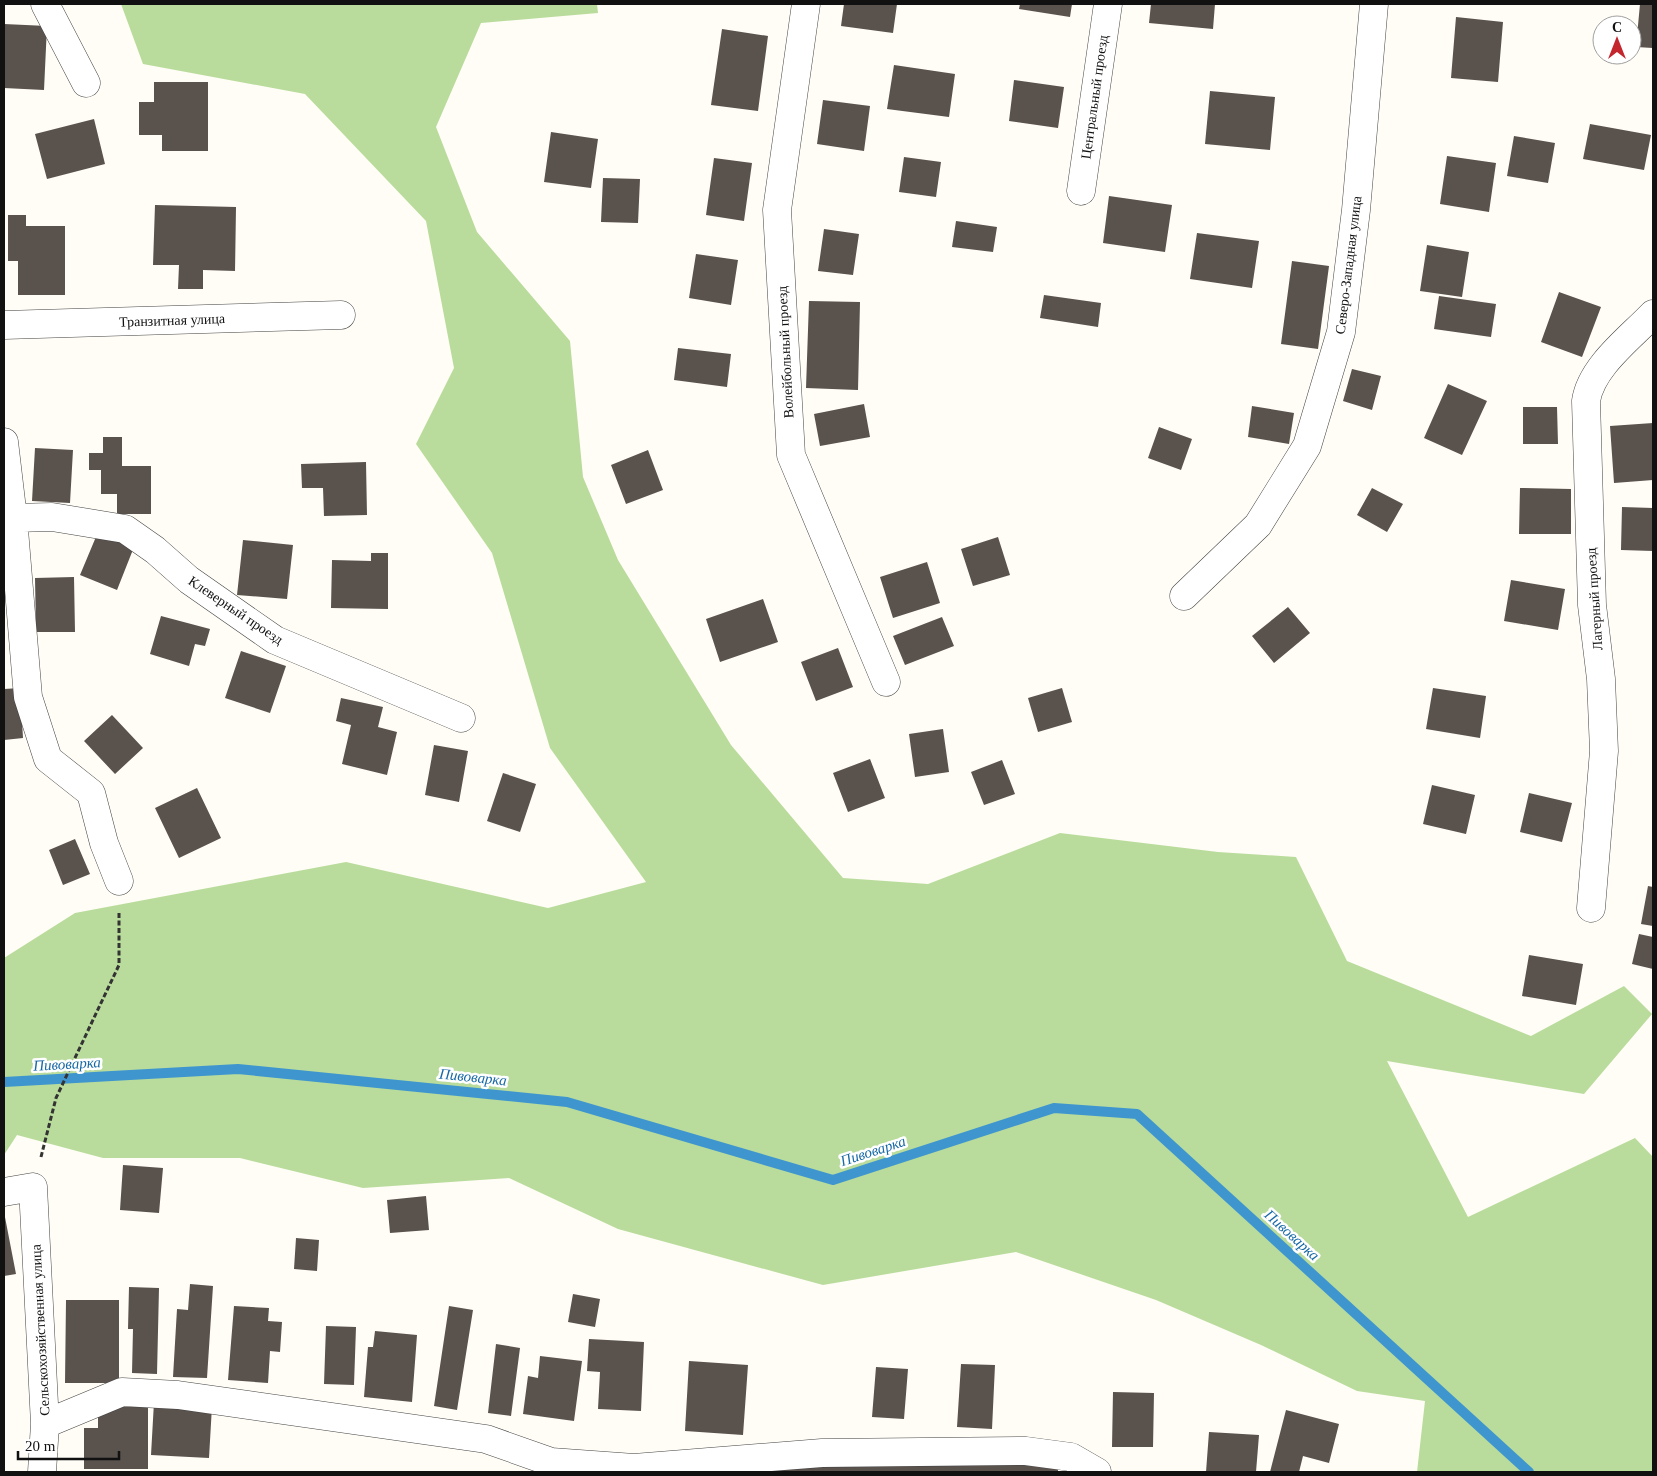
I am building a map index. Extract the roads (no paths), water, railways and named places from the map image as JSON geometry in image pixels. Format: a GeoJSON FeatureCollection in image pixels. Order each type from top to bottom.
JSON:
{"type":"FeatureCollection","features":[{"type":"Feature","properties":{"kind":"street"},"geometry":{"type":"LineString","coordinates":[[45,4],[86,83]]}},
{"type":"Feature","properties":{"kind":"street","name":"Волейбольный проезд"},"geometry":{"type":"LineString","coordinates":[[806,4],[776,210],[791,456],[886,682]]}},
{"type":"Feature","properties":{"kind":"street","name":"Центральный проезд"},"geometry":{"type":"LineString","coordinates":[[1081,191],[1108,4]]}},
{"type":"Feature","properties":{"kind":"street","name":"Северо-Западная улица"},"geometry":{"type":"LineString","coordinates":[[1184,596],[1258,525],[1307,446],[1341,332],[1356,210],[1374,4]]}},
{"type":"Feature","properties":{"kind":"street","name":"Лагерный проезд"},"geometry":{"type":"LineString","coordinates":[[1591,908],[1604,751],[1601,678],[1592,605],[1586,401],[1588,387],[1595,374],[1653,314]]}},
{"type":"Feature","properties":{"kind":"street","name":"Транзитная улица"},"geometry":{"type":"LineString","coordinates":[[4,325],[341,315]]}},
{"type":"Feature","properties":{"kind":"street"},"geometry":{"type":"LineString","coordinates":[[4,442],[13,518],[28,697],[48,759],[90,793],[104,843],[119,881]]}},
{"type":"Feature","properties":{"kind":"street","name":"Клеверный проезд"},"geometry":{"type":"LineString","coordinates":[[13,518],[52,517],[125,530],[155,550],[188,580],[275,640],[461,718]]}},
{"type":"Feature","properties":{"kind":"street","name":"Сельскохозяйственная улица"},"geometry":{"type":"LineString","coordinates":[[4,1192],[33,1187],[45,1424],[42,1472]]}},
{"type":"Feature","properties":{"kind":"street"},"geometry":{"type":"LineString","coordinates":[[45,1424],[122,1392],[178,1395],[486,1439],[551,1462],[634,1468],[822,1453],[1026,1451],[1070,1457],[1097,1472]]}},
{"type":"Feature","properties":{"kind":"waterway","name":"Пивоварка"},"geometry":{"type":"LineString","coordinates":[[4,1082],[238,1069],[567,1102],[833,1180],[1054,1108],[1137,1114],[1529,1472]]}}]}
